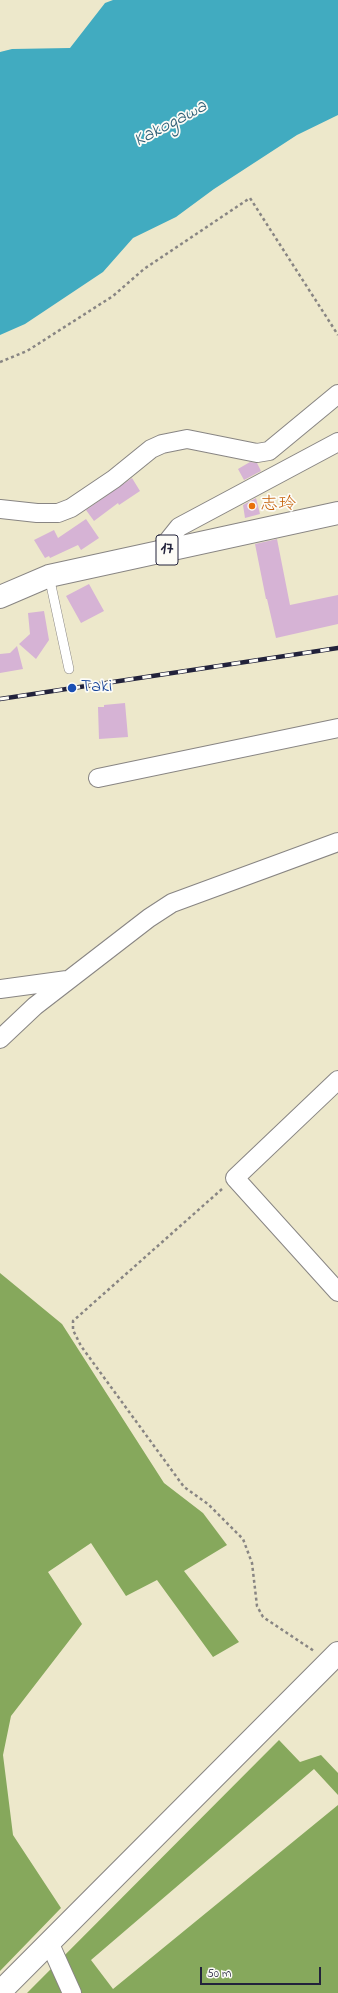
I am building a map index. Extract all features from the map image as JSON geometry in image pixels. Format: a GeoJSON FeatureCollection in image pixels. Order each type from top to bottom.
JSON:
{"type":"FeatureCollection","features":[{"type":"Feature","properties":{"kind":"street"},"geometry":{"type":"LineString","coordinates":[[0,509],[37,513],[58,513],[71,508],[114,479],[152,449],[162,444],[186,439],[257,453],[269,451],[338,394]]}},
{"type":"Feature","properties":{"kind":"street"},"geometry":{"type":"LineString","coordinates":[[159,552],[178,527],[338,442]]}},
{"type":"Feature","properties":{"kind":"street","name":"17"},"geometry":{"type":"LineString","coordinates":[[0,597],[49,576],[338,513]]}},
{"type":"Feature","properties":{"kind":"street"},"geometry":{"type":"LineString","coordinates":[[98,778],[338,728]]}},
{"type":"Feature","properties":{"kind":"street"},"geometry":{"type":"LineString","coordinates":[[0,1039],[35,1006],[68,980],[149,918],[172,904],[338,842]]}},
{"type":"Feature","properties":{"kind":"street"},"geometry":{"type":"LineString","coordinates":[[0,989],[68,980]]}},
{"type":"Feature","properties":{"kind":"street"},"geometry":{"type":"LineString","coordinates":[[338,1080],[235,1178],[338,1292]]}},
{"type":"Feature","properties":{"kind":"street"},"geometry":{"type":"LineString","coordinates":[[0,1992],[334,1657]]}},
{"type":"Feature","properties":{"kind":"street"},"geometry":{"type":"LineString","coordinates":[[49,1942],[72,1993]]}},
{"type":"Feature","properties":{"kind":"lane"},"geometry":{"type":"LineString","coordinates":[[49,576],[69,669]]}},
{"type":"Feature","properties":{"kind":"path"},"geometry":{"type":"LineString","coordinates":[[0,362],[27,351],[113,296],[144,269],[250,198],[338,334]]}},
{"type":"Feature","properties":{"kind":"path"},"geometry":{"type":"LineString","coordinates":[[235,1178],[73,1321],[73,1330],[81,1346],[184,1488],[208,1504],[243,1539],[252,1563],[257,1606],[263,1617],[334,1657]]}},
{"type":"Feature","properties":{"kind":"green space"},"geometry":{"type":"Polygon","coordinates":[[[0,1273],[62,1324],[164,1483],[203,1513],[227,1545],[184,1571],[239,1642],[213,1657],[157,1580],[126,1596],[91,1543],[48,1572],[82,1624],[11,1716],[3,1755],[13,1835],[61,1908],[0,1971],[0,1273]]]}},
{"type":"Feature","properties":{"kind":"green space"},"geometry":{"type":"Polygon","coordinates":[[[279,1740],[300,1762],[321,1755],[338,1773],[338,1795],[314,1769],[91,1960],[113,1989],[338,1805],[338,1993],[27,1993],[279,1740]]]}},
{"type":"Feature","properties":{"kind":"water","name":"Kakogawa"},"geometry":{"type":"Polygon","coordinates":[[[113,0],[338,0],[338,115],[297,135],[214,189],[176,217],[133,238],[103,272],[25,324],[0,335],[0,52],[12,49],[70,48],[105,3],[113,0]]]}},
{"type":"Feature","properties":{"kind":"building"},"geometry":{"type":"Polygon","coordinates":[[[250,462],[257,463],[261,471],[244,480],[238,469],[250,462]]]}},
{"type":"Feature","properties":{"kind":"building"},"geometry":{"type":"Polygon","coordinates":[[[132,478],[140,491],[119,505],[118,503],[94,521],[86,510],[132,478]]]}},
{"type":"Feature","properties":{"kind":"building"},"geometry":{"type":"Polygon","coordinates":[[[256,498],[260,514],[245,518],[243,505],[256,498]]]}},
{"type":"Feature","properties":{"kind":"building"},"geometry":{"type":"Polygon","coordinates":[[[86,519],[99,538],[81,550],[78,545],[50,558],[49,556],[45,558],[34,540],[54,530],[58,538],[86,519]]]}},
{"type":"Feature","properties":{"kind":"building"},"geometry":{"type":"Polygon","coordinates":[[[277,539],[290,605],[338,595],[338,624],[276,638],[266,599],[255,544],[277,539]]]}},
{"type":"Feature","properties":{"kind":"building"},"geometry":{"type":"Polygon","coordinates":[[[89,584],[104,611],[81,623],[66,596],[89,584]]]}},
{"type":"Feature","properties":{"kind":"building"},"geometry":{"type":"Polygon","coordinates":[[[44,611],[49,640],[36,659],[19,644],[30,634],[28,613],[44,611]]]}},
{"type":"Feature","properties":{"kind":"building"},"geometry":{"type":"Polygon","coordinates":[[[17,646],[23,669],[0,673],[0,654],[10,653],[17,646]]]}},
{"type":"Feature","properties":{"kind":"building"},"geometry":{"type":"Polygon","coordinates":[[[125,703],[128,737],[99,739],[98,707],[125,703]]]}},
{"type":"Feature","properties":{"kind":"railway"},"geometry":{"type":"LineString","coordinates":[[0,699],[338,648]]}},
{"type":"Feature","properties":{"kind":"place","name":"志玲"},"geometry":{"type":"Point","coordinates":[252,506]}},
{"type":"Feature","properties":{"kind":"place","name":"Taki"},"geometry":{"type":"Point","coordinates":[72,688]}}]}
